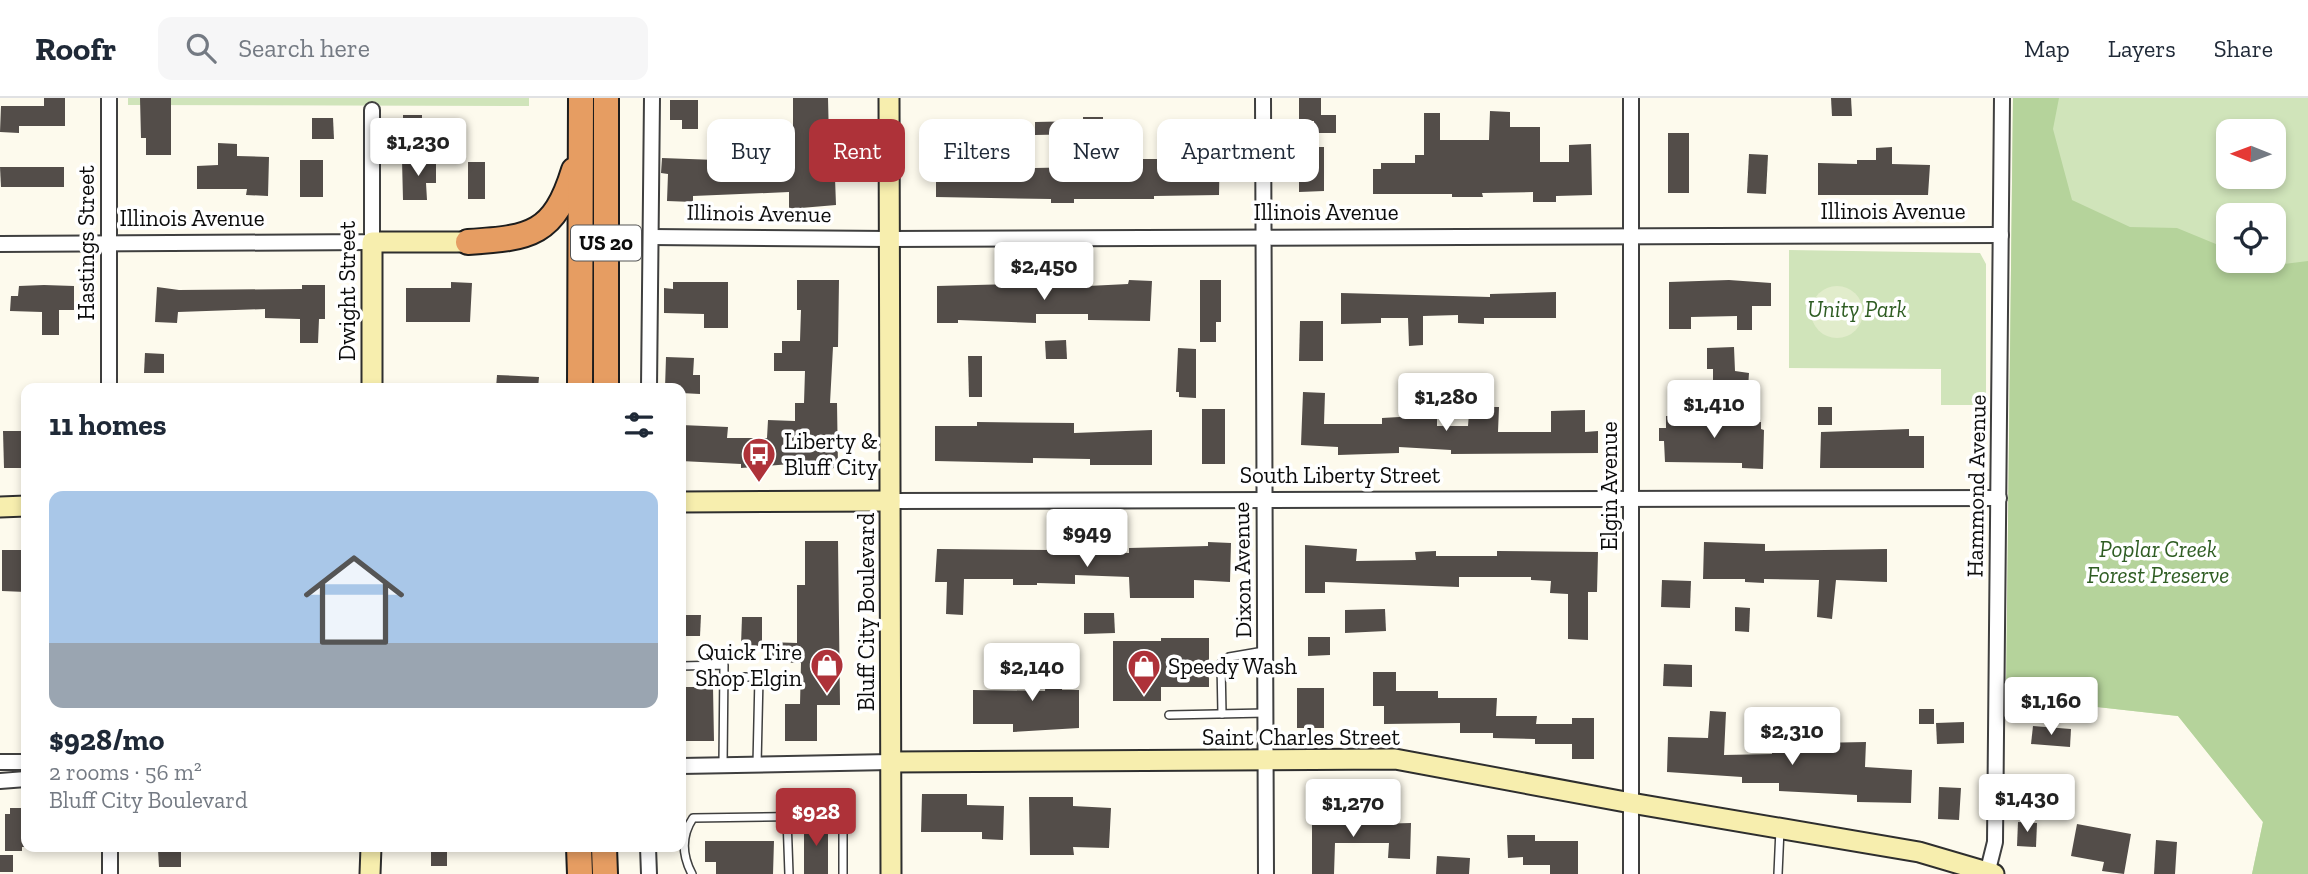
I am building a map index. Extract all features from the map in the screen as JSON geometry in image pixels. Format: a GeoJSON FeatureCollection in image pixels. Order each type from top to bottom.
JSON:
{"type":"FeatureCollection","features":[{"type":"Feature","properties":{"kind":"highway","name":"US 20"},"geometry":{"type":"LineString","coordinates":[[580,383],[581,98]]}},
{"type":"Feature","properties":{"kind":"highway","name":"US 20"},"geometry":{"type":"LineString","coordinates":[[606,98],[606,383]]}},
{"type":"Feature","properties":{"kind":"highway"},"geometry":{"type":"LineString","coordinates":[[468,242],[517,238],[546,226],[564,201],[581,146]]}},
{"type":"Feature","properties":{"kind":"highway"},"geometry":{"type":"LineString","coordinates":[[579,852],[580,874]]}},
{"type":"Feature","properties":{"kind":"highway"},"geometry":{"type":"LineString","coordinates":[[604,852],[605,874]]}},
{"type":"Feature","properties":{"kind":"main road","name":"Bluff City Boulevard"},"geometry":{"type":"LineString","coordinates":[[889,98],[891,874]]}},
{"type":"Feature","properties":{"kind":"main road","name":"Illinois Avenue"},"geometry":{"type":"LineString","coordinates":[[372,242],[468,242]]}},
{"type":"Feature","properties":{"kind":"main road","name":"Dwight Street"},"geometry":{"type":"LineString","coordinates":[[372,242],[372,383]]}},
{"type":"Feature","properties":{"kind":"main road","name":"South Liberty Street"},"geometry":{"type":"LineString","coordinates":[[686,502],[890,501]]}},
{"type":"Feature","properties":{"kind":"main road"},"geometry":{"type":"LineString","coordinates":[[0,507],[21,506]]}},
{"type":"Feature","properties":{"kind":"main road","name":"Saint Charles Street"},"geometry":{"type":"LineString","coordinates":[[891,762],[1395,759],[1919,852],[1990,873]]}},
{"type":"Feature","properties":{"kind":"main road"},"geometry":{"type":"LineString","coordinates":[[370,874],[371,852]]}},
{"type":"Feature","properties":{"kind":"street","name":"Hastings Street"},"geometry":{"type":"LineString","coordinates":[[109,98],[109,383]]}},
{"type":"Feature","properties":{"kind":"street"},"geometry":{"type":"LineString","coordinates":[[649,383],[652,98]]}},
{"type":"Feature","properties":{"kind":"street","name":"Dixon Avenue"},"geometry":{"type":"LineString","coordinates":[[1263,98],[1266,874]]}},
{"type":"Feature","properties":{"kind":"street","name":"Elgin Avenue"},"geometry":{"type":"LineString","coordinates":[[1631,98],[1631,874]]}},
{"type":"Feature","properties":{"kind":"street","name":"Hammond Avenue"},"geometry":{"type":"LineString","coordinates":[[1990,873],[1994,842],[2002,98]]}},
{"type":"Feature","properties":{"kind":"street","name":"Dwight Street"},"geometry":{"type":"LineString","coordinates":[[372,110],[372,242]]}},
{"type":"Feature","properties":{"kind":"street","name":"Illinois Avenue"},"geometry":{"type":"LineString","coordinates":[[651,237],[889,239],[2001,235]]}},
{"type":"Feature","properties":{"kind":"street","name":"Illinois Avenue"},"geometry":{"type":"LineString","coordinates":[[0,244],[372,242]]}},
{"type":"Feature","properties":{"kind":"street","name":"South Liberty Street"},"geometry":{"type":"LineString","coordinates":[[890,501],[1999,498]]}},
{"type":"Feature","properties":{"kind":"street"},"geometry":{"type":"LineString","coordinates":[[0,762],[21,762]]}},
{"type":"Feature","properties":{"kind":"street","name":"Saint Charles Street"},"geometry":{"type":"LineString","coordinates":[[686,766],[891,762]]}},
{"type":"Feature","properties":{"kind":"street"},"geometry":{"type":"LineString","coordinates":[[0,781],[21,779]]}},
{"type":"Feature","properties":{"kind":"street"},"geometry":{"type":"LineString","coordinates":[[110,852],[110,874]]}},
{"type":"Feature","properties":{"kind":"street"},"geometry":{"type":"LineString","coordinates":[[648,852],[649,874]]}},
{"type":"Feature","properties":{"kind":"lane"},"geometry":{"type":"LineString","coordinates":[[1222,714],[1221,663],[1229,657],[1266,650]]}},
{"type":"Feature","properties":{"kind":"lane"},"geometry":{"type":"LineString","coordinates":[[686,666],[724,665],[723,765]]}},
{"type":"Feature","properties":{"kind":"lane"},"geometry":{"type":"LineString","coordinates":[[723,677],[759,677],[757,765]]}},
{"type":"Feature","properties":{"kind":"lane"},"geometry":{"type":"LineString","coordinates":[[1169,715],[1266,713]]}},
{"type":"Feature","properties":{"kind":"lane"},"geometry":{"type":"LineString","coordinates":[[686,835],[693,818],[832,816],[843,826],[844,874]]}},
{"type":"Feature","properties":{"kind":"lane"},"geometry":{"type":"LineString","coordinates":[[788,818],[789,874]]}},
{"type":"Feature","properties":{"kind":"lane"},"geometry":{"type":"LineString","coordinates":[[1778,874],[1780,829]]}},
{"type":"Feature","properties":{"kind":"lane"},"geometry":{"type":"LineString","coordinates":[[685,852],[685,862],[692,874]]}},
{"type":"Feature","properties":{"kind":"green space"},"geometry":{"type":"Polygon","coordinates":[[[128,98],[529,98],[529,106],[128,105],[128,98]]]}},
{"type":"Feature","properties":{"kind":"green space","name":"Poplar Creek Forest Preserve"},"geometry":{"type":"Polygon","coordinates":[[[2013,98],[2308,98],[2308,874],[2252,874],[2263,822],[2178,716],[2006,697],[2013,98]]]}},
{"type":"Feature","properties":{"kind":"green space","name":"Poplar Creek Forest Preserve"},"geometry":{"type":"Polygon","coordinates":[[[2013,98],[2059,98],[2053,129],[2072,200],[2130,227],[2177,228],[2216,244],[2216,273],[2286,273],[2286,264],[2308,261],[2308,874],[2252,874],[2263,822],[2178,716],[2006,697],[2013,98]]]}},
{"type":"Feature","properties":{"kind":"green space","name":"Unity Park"},"geometry":{"type":"Polygon","coordinates":[[[1789,250],[1980,253],[1986,264],[1986,405],[1941,405],[1941,369],[1789,368],[1789,250]]]}},
{"type":"Feature","properties":{"kind":"green space"},"geometry":{"type":"Polygon","coordinates":[[[1837,286],[1847,288],[1855,294],[1861,302],[1861,322],[1855,330],[1847,336],[1837,338],[1827,336],[1819,330],[1813,322],[1811,312],[1813,302],[1819,294],[1827,288],[1837,286]]]}},
{"type":"Feature","properties":{"kind":"building"},"geometry":{"type":"Polygon","coordinates":[[[44,98],[65,98],[65,126],[19,126],[19,133],[0,132],[1,106],[44,106],[44,98]]]}},
{"type":"Feature","properties":{"kind":"building"},"geometry":{"type":"Polygon","coordinates":[[[140,98],[171,98],[171,155],[146,155],[146,138],[141,138],[140,98]]]}},
{"type":"Feature","properties":{"kind":"building"},"geometry":{"type":"Polygon","coordinates":[[[793,98],[828,98],[828,119],[809,119],[809,182],[835,182],[836,205],[789,209],[789,192],[693,196],[693,202],[667,201],[668,174],[661,173],[662,158],[707,160],[707,182],[795,182],[793,98]]]}},
{"type":"Feature","properties":{"kind":"building"},"geometry":{"type":"Polygon","coordinates":[[[1299,98],[1321,98],[1321,115],[1336,115],[1336,133],[1319,133],[1319,119],[1299,119],[1299,98]]]}},
{"type":"Feature","properties":{"kind":"building"},"geometry":{"type":"Polygon","coordinates":[[[1831,98],[1851,98],[1852,116],[1832,116],[1831,98]]]}},
{"type":"Feature","properties":{"kind":"building"},"geometry":{"type":"Polygon","coordinates":[[[670,100],[698,100],[698,129],[682,129],[682,120],[670,120],[670,100]]]}},
{"type":"Feature","properties":{"kind":"building"},"geometry":{"type":"Polygon","coordinates":[[[1490,111],[1510,112],[1510,127],[1540,127],[1540,162],[1569,162],[1569,145],[1591,144],[1592,195],[1556,196],[1556,202],[1533,202],[1533,192],[1482,193],[1483,197],[1452,197],[1452,194],[1373,194],[1373,169],[1381,169],[1381,163],[1415,163],[1415,155],[1424,155],[1424,113],[1440,113],[1440,140],[1489,140],[1490,111]]]}},
{"type":"Feature","properties":{"kind":"building"},"geometry":{"type":"Polygon","coordinates":[[[403,115],[422,115],[422,131],[403,132],[403,115]]]}},
{"type":"Feature","properties":{"kind":"building"},"geometry":{"type":"Polygon","coordinates":[[[1083,117],[1103,117],[1103,119],[1083,117]]]}},
{"type":"Feature","properties":{"kind":"building"},"geometry":{"type":"Polygon","coordinates":[[[312,118],[333,118],[334,139],[312,139],[312,118]]]}},
{"type":"Feature","properties":{"kind":"building"},"geometry":{"type":"Polygon","coordinates":[[[1035,122],[1049,122],[1049,135],[1035,135],[1035,122]]]}},
{"type":"Feature","properties":{"kind":"building"},"geometry":{"type":"Polygon","coordinates":[[[1668,133],[1689,133],[1689,193],[1668,193],[1668,133]]]}},
{"type":"Feature","properties":{"kind":"building"},"geometry":{"type":"Polygon","coordinates":[[[218,143],[237,144],[237,156],[269,157],[268,196],[246,195],[247,189],[197,189],[197,166],[218,165],[218,143]]]}},
{"type":"Feature","properties":{"kind":"building"},"geometry":{"type":"Polygon","coordinates":[[[1319,147],[1324,147],[1324,191],[1299,192],[1299,182],[1319,182],[1319,147]]]}},
{"type":"Feature","properties":{"kind":"building"},"geometry":{"type":"Polygon","coordinates":[[[1892,147],[1892,164],[1930,165],[1928,195],[1818,195],[1818,163],[1857,164],[1857,160],[1876,160],[1876,148],[1892,147]]]}},
{"type":"Feature","properties":{"kind":"building"},"geometry":{"type":"Polygon","coordinates":[[[1749,154],[1768,155],[1766,194],[1747,193],[1749,154]]]}},
{"type":"Feature","properties":{"kind":"building"},"geometry":{"type":"Polygon","coordinates":[[[1143,159],[1157,159],[1157,182],[1219,182],[1219,195],[1154,196],[1154,199],[1074,199],[1074,203],[1051,203],[1051,199],[936,197],[936,182],[1035,182],[1035,168],[1049,168],[1049,182],[1143,182],[1143,159]]]}},
{"type":"Feature","properties":{"kind":"building"},"geometry":{"type":"Polygon","coordinates":[[[300,160],[323,160],[323,197],[300,197],[300,160]]]}},
{"type":"Feature","properties":{"kind":"building"},"geometry":{"type":"Polygon","coordinates":[[[402,160],[436,160],[436,183],[426,183],[427,200],[403,200],[402,160]]]}},
{"type":"Feature","properties":{"kind":"building"},"geometry":{"type":"Polygon","coordinates":[[[468,162],[485,162],[485,199],[468,199],[468,162]]]}},
{"type":"Feature","properties":{"kind":"building"},"geometry":{"type":"Polygon","coordinates":[[[0,167],[64,167],[64,187],[1,187],[0,167]]]}},
{"type":"Feature","properties":{"kind":"building"},"geometry":{"type":"Polygon","coordinates":[[[797,280],[839,280],[838,347],[833,347],[830,403],[837,403],[838,468],[804,469],[804,463],[741,468],[741,464],[686,461],[686,425],[728,427],[727,438],[767,438],[768,420],[795,421],[795,403],[804,403],[805,371],[774,371],[774,353],[782,353],[782,341],[800,341],[801,310],[797,310],[797,280]]]}},
{"type":"Feature","properties":{"kind":"building"},"geometry":{"type":"Polygon","coordinates":[[[1129,280],[1152,281],[1150,321],[1088,320],[1088,314],[1036,314],[1036,323],[958,320],[958,323],[937,323],[937,286],[1088,286],[1128,284],[1129,280]]]}},
{"type":"Feature","properties":{"kind":"building"},"geometry":{"type":"Polygon","coordinates":[[[1200,280],[1221,280],[1221,322],[1216,322],[1216,342],[1200,342],[1200,280]]]}},
{"type":"Feature","properties":{"kind":"building"},"geometry":{"type":"Polygon","coordinates":[[[1729,280],[1771,283],[1771,306],[1752,306],[1752,330],[1737,330],[1737,316],[1691,317],[1691,329],[1669,329],[1669,282],[1729,280]]]}},
{"type":"Feature","properties":{"kind":"building"},"geometry":{"type":"Polygon","coordinates":[[[451,282],[472,283],[470,322],[406,322],[406,288],[451,288],[451,282]]]}},
{"type":"Feature","properties":{"kind":"building"},"geometry":{"type":"Polygon","coordinates":[[[673,282],[728,282],[728,328],[704,328],[704,314],[664,313],[664,288],[673,289],[673,282]]]}},
{"type":"Feature","properties":{"kind":"building"},"geometry":{"type":"Polygon","coordinates":[[[302,285],[325,285],[325,319],[319,319],[318,343],[300,343],[300,319],[265,318],[265,309],[178,312],[177,323],[155,322],[157,287],[179,290],[302,289],[302,285]]]}},
{"type":"Feature","properties":{"kind":"building"},"geometry":{"type":"Polygon","coordinates":[[[19,286],[74,286],[74,310],[59,310],[59,335],[42,335],[42,312],[10,311],[11,296],[18,296],[19,286]]]}},
{"type":"Feature","properties":{"kind":"building"},"geometry":{"type":"Polygon","coordinates":[[[1556,292],[1556,318],[1484,318],[1484,324],[1458,323],[1458,315],[1423,316],[1423,345],[1409,346],[1408,318],[1381,318],[1381,323],[1341,324],[1341,293],[1490,297],[1490,294],[1556,292]]]}},
{"type":"Feature","properties":{"kind":"building"},"geometry":{"type":"Polygon","coordinates":[[[1300,321],[1323,321],[1323,361],[1299,361],[1300,321]]]}},
{"type":"Feature","properties":{"kind":"building"},"geometry":{"type":"Polygon","coordinates":[[[1066,340],[1067,359],[1046,359],[1045,341],[1066,340]]]}},
{"type":"Feature","properties":{"kind":"building"},"geometry":{"type":"Polygon","coordinates":[[[1734,347],[1735,371],[1749,373],[1748,388],[1713,388],[1713,369],[1707,369],[1707,348],[1734,347]]]}},
{"type":"Feature","properties":{"kind":"building"},"geometry":{"type":"Polygon","coordinates":[[[1178,348],[1196,349],[1196,398],[1179,397],[1179,392],[1176,392],[1178,348]]]}},
{"type":"Feature","properties":{"kind":"building"},"geometry":{"type":"Polygon","coordinates":[[[145,353],[164,354],[164,373],[144,373],[145,353]]]}},
{"type":"Feature","properties":{"kind":"building"},"geometry":{"type":"Polygon","coordinates":[[[968,356],[982,356],[982,397],[969,397],[968,356]]]}},
{"type":"Feature","properties":{"kind":"building"},"geometry":{"type":"Polygon","coordinates":[[[666,357],[694,358],[693,375],[700,375],[700,394],[686,393],[686,383],[665,383],[666,357]]]}},
{"type":"Feature","properties":{"kind":"building"},"geometry":{"type":"Polygon","coordinates":[[[497,375],[539,377],[538,383],[496,383],[497,375]]]}},
{"type":"Feature","properties":{"kind":"building"},"geometry":{"type":"Polygon","coordinates":[[[1471,387],[1484,388],[1483,407],[1499,407],[1498,432],[1551,432],[1551,411],[1585,410],[1585,432],[1598,431],[1598,453],[1451,454],[1451,450],[1399,447],[1399,453],[1338,455],[1338,447],[1301,445],[1303,392],[1325,393],[1324,424],[1382,424],[1382,418],[1417,416],[1437,417],[1437,426],[1468,426],[1471,387]]]}},
{"type":"Feature","properties":{"kind":"building"},"geometry":{"type":"Polygon","coordinates":[[[1818,407],[1832,407],[1832,425],[1818,425],[1818,407]]]}},
{"type":"Feature","properties":{"kind":"building"},"geometry":{"type":"Polygon","coordinates":[[[1202,409],[1225,409],[1225,464],[1202,464],[1202,409]]]}},
{"type":"Feature","properties":{"kind":"building"},"geometry":{"type":"Polygon","coordinates":[[[1750,414],[1750,422],[1761,422],[1761,429],[1764,430],[1763,469],[1742,468],[1742,463],[1665,462],[1664,441],[1659,441],[1659,428],[1666,428],[1666,416],[1750,414]]]}},
{"type":"Feature","properties":{"kind":"building"},"geometry":{"type":"Polygon","coordinates":[[[977,422],[1074,423],[1074,433],[1152,430],[1152,465],[1090,465],[1090,459],[1033,458],[1033,463],[935,461],[935,426],[977,426],[977,422]]]}},
{"type":"Feature","properties":{"kind":"building"},"geometry":{"type":"Polygon","coordinates":[[[1909,429],[1909,436],[1924,436],[1924,468],[1820,468],[1821,432],[1909,429]]]}},
{"type":"Feature","properties":{"kind":"building"},"geometry":{"type":"Polygon","coordinates":[[[3,431],[21,431],[21,468],[4,468],[3,431]]]}},
{"type":"Feature","properties":{"kind":"building"},"geometry":{"type":"Polygon","coordinates":[[[805,541],[838,541],[840,705],[817,705],[817,741],[785,741],[785,704],[800,704],[801,663],[768,662],[768,642],[797,643],[797,585],[805,585],[805,541]]]}},
{"type":"Feature","properties":{"kind":"building"},"geometry":{"type":"Polygon","coordinates":[[[1208,542],[1231,543],[1230,582],[1194,580],[1194,598],[1130,598],[1129,577],[1075,575],[1075,584],[1037,585],[1013,585],[1013,579],[964,579],[963,615],[946,614],[947,582],[935,582],[937,549],[1051,550],[1051,543],[1072,544],[1071,551],[1129,553],[1129,548],[1208,546],[1208,542]]]}},
{"type":"Feature","properties":{"kind":"building"},"geometry":{"type":"Polygon","coordinates":[[[1704,542],[1765,544],[1765,551],[1887,549],[1887,582],[1836,580],[1832,619],[1817,617],[1819,580],[1764,579],[1764,583],[1745,582],[1745,579],[1703,579],[1704,542]]]}},
{"type":"Feature","properties":{"kind":"building"},"geometry":{"type":"Polygon","coordinates":[[[1305,545],[1357,549],[1356,561],[1416,560],[1415,552],[1436,551],[1436,556],[1497,556],[1497,551],[1598,552],[1597,592],[1588,592],[1588,640],[1568,639],[1568,594],[1550,593],[1551,581],[1531,580],[1531,577],[1459,577],[1459,587],[1325,582],[1325,593],[1305,593],[1305,545]]]}},
{"type":"Feature","properties":{"kind":"building"},"geometry":{"type":"Polygon","coordinates":[[[2,550],[21,550],[21,592],[2,591],[2,550]]]}},
{"type":"Feature","properties":{"kind":"building"},"geometry":{"type":"Polygon","coordinates":[[[1662,580],[1691,581],[1690,608],[1661,607],[1662,580]]]}},
{"type":"Feature","properties":{"kind":"building"},"geometry":{"type":"Polygon","coordinates":[[[1735,607],[1750,608],[1749,632],[1735,631],[1735,607]]]}},
{"type":"Feature","properties":{"kind":"building"},"geometry":{"type":"Polygon","coordinates":[[[1385,609],[1386,631],[1345,633],[1345,610],[1385,609]]]}},
{"type":"Feature","properties":{"kind":"building"},"geometry":{"type":"Polygon","coordinates":[[[1084,613],[1114,613],[1115,633],[1084,634],[1084,613]]]}},
{"type":"Feature","properties":{"kind":"building"},"geometry":{"type":"Polygon","coordinates":[[[686,615],[701,615],[700,636],[686,636],[686,615]]]}},
{"type":"Feature","properties":{"kind":"building"},"geometry":{"type":"Polygon","coordinates":[[[742,617],[762,617],[762,646],[741,645],[742,617]]]}},
{"type":"Feature","properties":{"kind":"building"},"geometry":{"type":"Polygon","coordinates":[[[1308,637],[1330,637],[1330,655],[1308,656],[1308,637]]]}},
{"type":"Feature","properties":{"kind":"building"},"geometry":{"type":"Polygon","coordinates":[[[1161,638],[1209,638],[1209,687],[1161,687],[1161,701],[1113,701],[1113,641],[1161,641],[1161,638]]]}},
{"type":"Feature","properties":{"kind":"building"},"geometry":{"type":"Polygon","coordinates":[[[1048,646],[1064,647],[1062,690],[1079,690],[1079,728],[1013,732],[1013,724],[973,724],[973,690],[1045,691],[1048,646]]]}},
{"type":"Feature","properties":{"kind":"building"},"geometry":{"type":"Polygon","coordinates":[[[1664,664],[1692,665],[1692,687],[1663,686],[1664,664]]]}},
{"type":"Feature","properties":{"kind":"building"},"geometry":{"type":"Polygon","coordinates":[[[1373,672],[1396,672],[1396,691],[1438,691],[1438,698],[1497,698],[1496,716],[1537,716],[1536,724],[1572,724],[1572,718],[1594,718],[1594,759],[1572,759],[1572,744],[1535,744],[1535,739],[1493,738],[1493,733],[1460,733],[1460,723],[1384,724],[1384,706],[1373,706],[1373,672]]]}},
{"type":"Feature","properties":{"kind":"building"},"geometry":{"type":"Polygon","coordinates":[[[686,687],[713,687],[714,741],[686,741],[686,687]]]}},
{"type":"Feature","properties":{"kind":"building"},"geometry":{"type":"Polygon","coordinates":[[[1297,688],[1324,688],[1324,728],[1297,728],[1297,688]]]}},
{"type":"Feature","properties":{"kind":"building"},"geometry":{"type":"Polygon","coordinates":[[[1919,709],[1934,709],[1934,724],[1919,724],[1919,709]]]}},
{"type":"Feature","properties":{"kind":"building"},"geometry":{"type":"Polygon","coordinates":[[[1710,711],[1726,712],[1724,755],[1772,754],[1772,748],[1815,750],[1815,743],[1866,742],[1865,767],[1912,770],[1911,803],[1857,802],[1857,795],[1779,791],[1779,783],[1742,783],[1742,777],[1667,772],[1668,737],[1708,738],[1710,711]]]}},
{"type":"Feature","properties":{"kind":"building"},"geometry":{"type":"Polygon","coordinates":[[[1964,722],[1964,743],[1937,744],[1936,723],[1964,722]]]}},
{"type":"Feature","properties":{"kind":"building"},"geometry":{"type":"Polygon","coordinates":[[[2033,726],[2071,729],[2070,747],[2031,744],[2033,726]]]}},
{"type":"Feature","properties":{"kind":"building"},"geometry":{"type":"Polygon","coordinates":[[[1939,787],[1961,788],[1959,820],[1938,819],[1939,787]]]}},
{"type":"Feature","properties":{"kind":"building"},"geometry":{"type":"Polygon","coordinates":[[[922,794],[967,794],[967,805],[1004,806],[1003,840],[982,839],[982,832],[921,832],[922,794]]]}},
{"type":"Feature","properties":{"kind":"building"},"geometry":{"type":"Polygon","coordinates":[[[1029,797],[1073,797],[1073,806],[1111,808],[1109,848],[1073,847],[1074,855],[1030,855],[1029,797]]]}},
{"type":"Feature","properties":{"kind":"building"},"geometry":{"type":"Polygon","coordinates":[[[10,808],[21,808],[21,851],[5,851],[5,814],[10,814],[10,808]]]}},
{"type":"Feature","properties":{"kind":"building"},"geometry":{"type":"Polygon","coordinates":[[[1312,808],[1334,808],[1334,825],[1411,823],[1410,859],[1388,858],[1389,843],[1335,843],[1334,874],[1312,874],[1312,808]]]}},
{"type":"Feature","properties":{"kind":"building"},"geometry":{"type":"Polygon","coordinates":[[[828,822],[828,874],[804,874],[804,823],[828,822]]]}},
{"type":"Feature","properties":{"kind":"building"},"geometry":{"type":"Polygon","coordinates":[[[2018,822],[2037,823],[2036,847],[2017,846],[2018,822]]]}},
{"type":"Feature","properties":{"kind":"building"},"geometry":{"type":"Polygon","coordinates":[[[2077,824],[2131,834],[2124,874],[2102,871],[2104,862],[2071,856],[2077,824]]]}},
{"type":"Feature","properties":{"kind":"building"},"geometry":{"type":"Polygon","coordinates":[[[1507,835],[1535,835],[1535,841],[1578,841],[1578,874],[1550,874],[1550,865],[1523,865],[1523,857],[1508,858],[1507,835]]]}},
{"type":"Feature","properties":{"kind":"building"},"geometry":{"type":"Polygon","coordinates":[[[2156,840],[2177,842],[2175,874],[2154,874],[2156,840]]]}},
{"type":"Feature","properties":{"kind":"building"},"geometry":{"type":"Polygon","coordinates":[[[705,841],[774,841],[773,874],[716,874],[716,862],[705,862],[705,841]]]}},
{"type":"Feature","properties":{"kind":"building"},"geometry":{"type":"Polygon","coordinates":[[[158,852],[181,852],[181,867],[159,867],[158,852]]]}},
{"type":"Feature","properties":{"kind":"building"},"geometry":{"type":"Polygon","coordinates":[[[431,852],[447,852],[447,866],[431,866],[431,852]]]}},
{"type":"Feature","properties":{"kind":"building"},"geometry":{"type":"Polygon","coordinates":[[[0,855],[13,855],[13,872],[0,872],[0,855]]]}},
{"type":"Feature","properties":{"kind":"building"},"geometry":{"type":"Polygon","coordinates":[[[1437,856],[1470,858],[1469,874],[1436,874],[1437,856]]]}},
{"type":"Feature","properties":{"kind":"place","name":"Liberty & Bluff City"},"geometry":{"type":"Point","coordinates":[759,484]}},
{"type":"Feature","properties":{"kind":"place","name":"Quick Tire Shop Elgin"},"geometry":{"type":"Point","coordinates":[827,695]}},
{"type":"Feature","properties":{"kind":"place","name":"Speedy Wash"},"geometry":{"type":"Point","coordinates":[1144,696]}}]}
